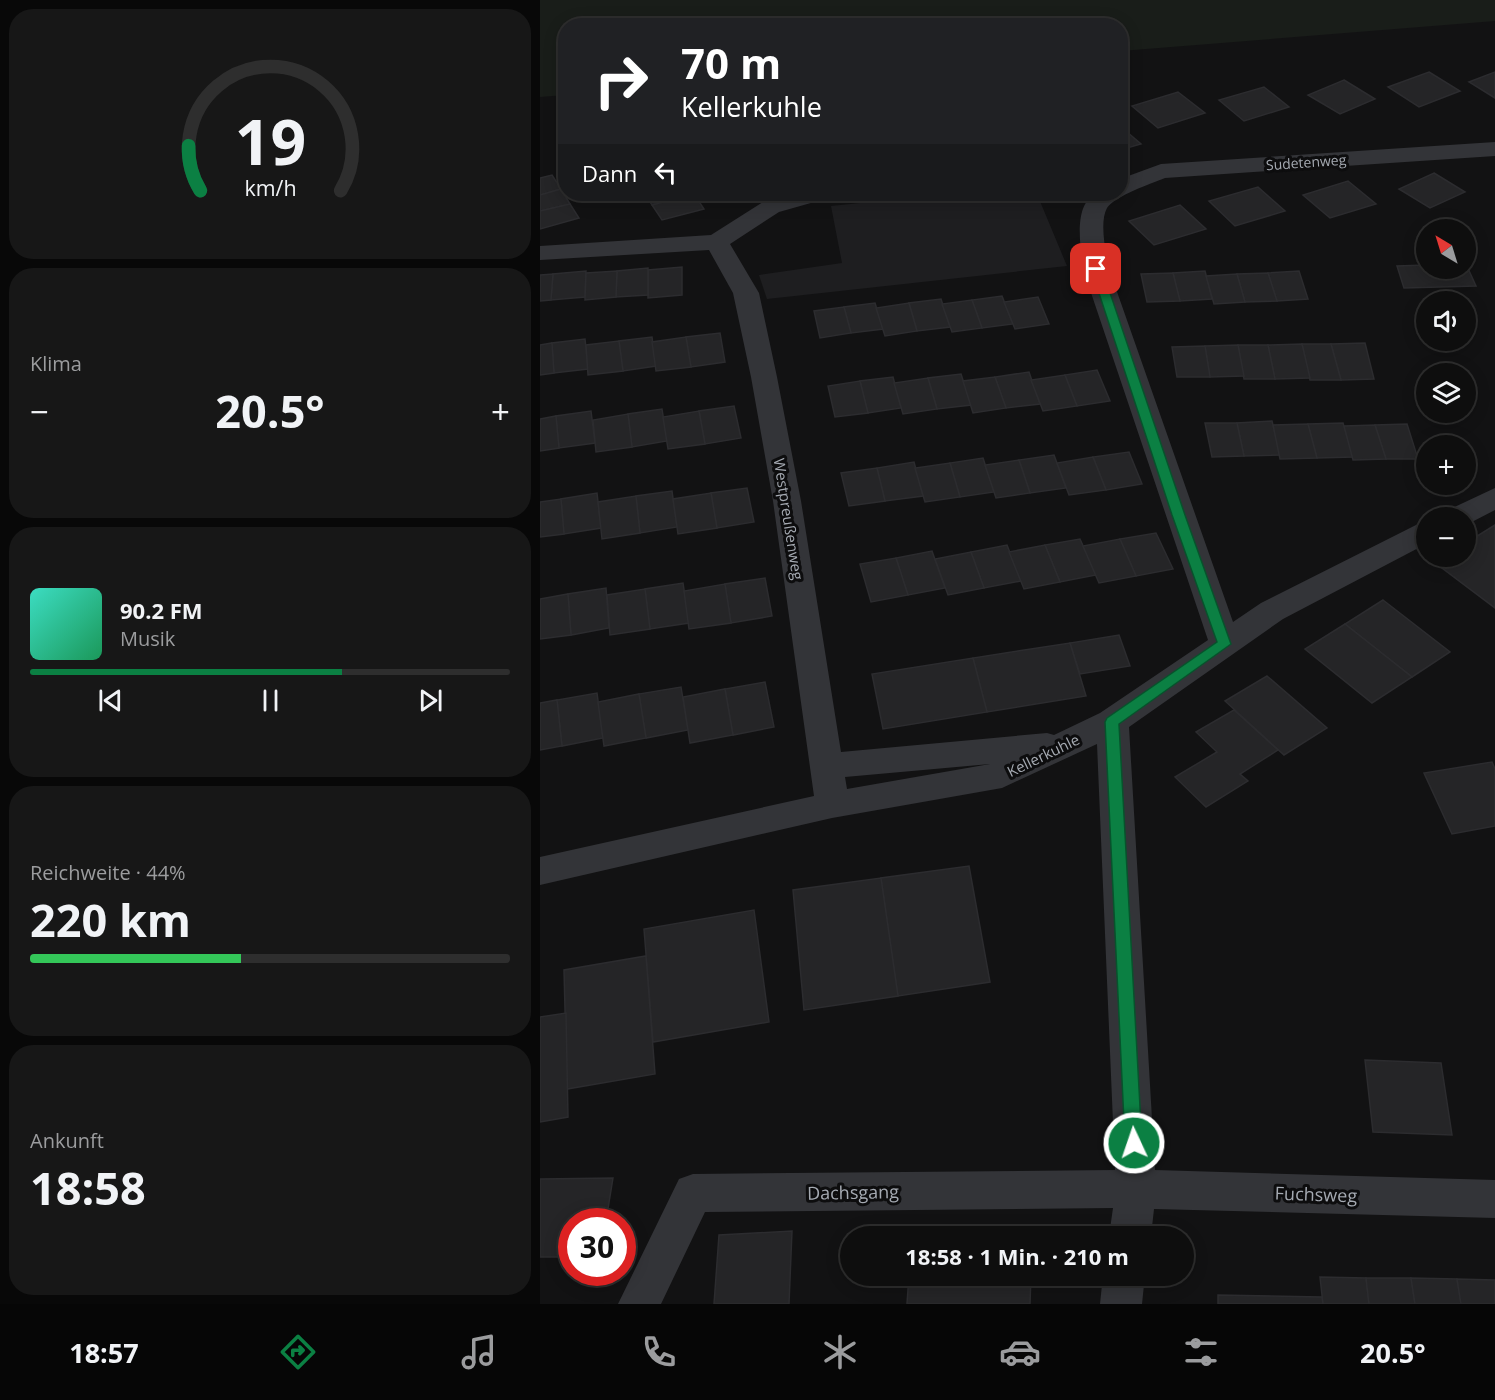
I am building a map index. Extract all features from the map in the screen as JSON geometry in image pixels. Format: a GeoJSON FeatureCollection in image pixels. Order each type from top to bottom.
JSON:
{"type":"FeatureCollection","features":[{"type":"Feature","properties":{"kind":"street","name":"Sudetenweg"},"geometry":{"type":"LineString","coordinates":[[1128,185],[1161,171],[1495,149]]}},
{"type":"Feature","properties":{"kind":"street"},"geometry":{"type":"LineString","coordinates":[[540,253],[717,242],[771,207],[792,201]]}},
{"type":"Feature","properties":{"kind":"street"},"geometry":{"type":"LineString","coordinates":[[1102,201],[1096,205],[1091,231],[1096,269],[1225,644]]}},
{"type":"Feature","properties":{"kind":"street","name":"Westpreußenweg"},"geometry":{"type":"LineString","coordinates":[[717,242],[746,293],[759,354],[787,501],[832,805]]}},
{"type":"Feature","properties":{"kind":"street"},"geometry":{"type":"LineString","coordinates":[[1476,508],[1495,498]]}},
{"type":"Feature","properties":{"kind":"street","name":"Kellerkuhle"},"geometry":{"type":"LineString","coordinates":[[540,871],[832,805],[1002,775],[1112,722],[1272,611],[1416,537]]}},
{"type":"Feature","properties":{"kind":"street"},"geometry":{"type":"LineString","coordinates":[[1112,722],[1136,1189],[1131,1226]]}},
{"type":"Feature","properties":{"kind":"street"},"geometry":{"type":"LineString","coordinates":[[827,766],[1066,744]]}},
{"type":"Feature","properties":{"kind":"street","name":"Fuchsweg"},"geometry":{"type":"LineString","coordinates":[[1136,1189],[1495,1199]]}},
{"type":"Feature","properties":{"kind":"street","name":"Dachsgang"},"geometry":{"type":"LineString","coordinates":[[639,1304],[693,1194],[1136,1189]]}},
{"type":"Feature","properties":{"kind":"street"},"geometry":{"type":"LineString","coordinates":[[1120,1304],[1122,1286]]}},
{"type":"Feature","properties":{"kind":"shaded area"},"geometry":{"type":"Polygon","coordinates":[[[540,0],[1495,0],[1495,21],[1128,50],[1128,18],[558,18],[558,96],[540,97],[540,0]]]}},
{"type":"Feature","properties":{"kind":"shaded area"},"geometry":{"type":"Polygon","coordinates":[[[879,201],[1040,201],[1067,266],[767,299],[759,275],[842,263],[831,206],[879,201]]]}},
{"type":"Feature","properties":{"kind":"building"},"geometry":{"type":"Polygon","coordinates":[[[1429,72],[1460,91],[1419,107],[1388,87],[1429,72]]]}},
{"type":"Feature","properties":{"kind":"building"},"geometry":{"type":"Polygon","coordinates":[[[1495,72],[1495,98],[1469,82],[1495,72]]]}},
{"type":"Feature","properties":{"kind":"building"},"geometry":{"type":"Polygon","coordinates":[[[1344,80],[1375,99],[1340,114],[1308,95],[1344,80]]]}},
{"type":"Feature","properties":{"kind":"building"},"geometry":{"type":"Polygon","coordinates":[[[1264,87],[1289,107],[1244,121],[1219,100],[1264,87]]]}},
{"type":"Feature","properties":{"kind":"building"},"geometry":{"type":"Polygon","coordinates":[[[1178,92],[1205,113],[1158,128],[1132,106],[1178,92]]]}},
{"type":"Feature","properties":{"kind":"building"},"geometry":{"type":"Polygon","coordinates":[[[1128,133],[1141,144],[1128,148],[1128,133]]]}},
{"type":"Feature","properties":{"kind":"building"},"geometry":{"type":"Polygon","coordinates":[[[1434,173],[1465,192],[1430,208],[1399,189],[1434,173]]]}},
{"type":"Feature","properties":{"kind":"building"},"geometry":{"type":"Polygon","coordinates":[[[552,175],[558,184],[558,190],[540,195],[540,178],[552,175]]]}},
{"type":"Feature","properties":{"kind":"building"},"geometry":{"type":"Polygon","coordinates":[[[1348,181],[1376,204],[1330,218],[1303,195],[1348,181]]]}},
{"type":"Feature","properties":{"kind":"building"},"geometry":{"type":"Polygon","coordinates":[[[1258,187],[1285,211],[1235,226],[1209,201],[1258,187]]]}},
{"type":"Feature","properties":{"kind":"building"},"geometry":{"type":"Polygon","coordinates":[[[558,190],[558,201],[568,201],[570,204],[540,211],[540,195],[558,190]]]}},
{"type":"Feature","properties":{"kind":"building"},"geometry":{"type":"Polygon","coordinates":[[[649,201],[667,201],[652,205],[649,201]]]}},
{"type":"Feature","properties":{"kind":"building"},"geometry":{"type":"Polygon","coordinates":[[[667,201],[699,201],[704,209],[662,220],[652,205],[667,201]]]}},
{"type":"Feature","properties":{"kind":"building"},"geometry":{"type":"Polygon","coordinates":[[[570,204],[579,218],[540,229],[540,211],[570,204]]]}},
{"type":"Feature","properties":{"kind":"building"},"geometry":{"type":"Polygon","coordinates":[[[1180,205],[1206,229],[1154,245],[1129,221],[1180,205]]]}},
{"type":"Feature","properties":{"kind":"building"},"geometry":{"type":"Polygon","coordinates":[[[1416,265],[1416,279],[1473,279],[1476,286],[1404,288],[1397,266],[1416,265]]]}},
{"type":"Feature","properties":{"kind":"building"},"geometry":{"type":"Polygon","coordinates":[[[682,267],[682,295],[648,298],[648,270],[682,267]]]}},
{"type":"Feature","properties":{"kind":"building"},"geometry":{"type":"Polygon","coordinates":[[[648,268],[648,295],[616,297],[617,271],[648,268]]]}},
{"type":"Feature","properties":{"kind":"building"},"geometry":{"type":"Polygon","coordinates":[[[586,271],[585,297],[551,300],[553,274],[586,271]]]}},
{"type":"Feature","properties":{"kind":"building"},"geometry":{"type":"Polygon","coordinates":[[[617,271],[616,297],[585,300],[586,273],[617,271]]]}},
{"type":"Feature","properties":{"kind":"building"},"geometry":{"type":"Polygon","coordinates":[[[1205,271],[1212,299],[1180,301],[1173,273],[1205,271]]]}},
{"type":"Feature","properties":{"kind":"building"},"geometry":{"type":"Polygon","coordinates":[[[1299,271],[1308,299],[1277,301],[1268,273],[1299,271]]]}},
{"type":"Feature","properties":{"kind":"building"},"geometry":{"type":"Polygon","coordinates":[[[1173,273],[1180,301],[1147,302],[1141,274],[1173,273]]]}},
{"type":"Feature","properties":{"kind":"building"},"geometry":{"type":"Polygon","coordinates":[[[1268,273],[1277,301],[1245,302],[1237,274],[1268,273]]]}},
{"type":"Feature","properties":{"kind":"building"},"geometry":{"type":"Polygon","coordinates":[[[553,274],[551,300],[540,301],[540,275],[553,274]]]}},
{"type":"Feature","properties":{"kind":"building"},"geometry":{"type":"Polygon","coordinates":[[[1237,274],[1245,302],[1214,304],[1206,276],[1237,274]]]}},
{"type":"Feature","properties":{"kind":"building"},"geometry":{"type":"Polygon","coordinates":[[[1002,296],[1013,324],[982,328],[972,300],[1002,296]]]}},
{"type":"Feature","properties":{"kind":"building"},"geometry":{"type":"Polygon","coordinates":[[[1038,297],[1049,324],[1015,329],[1004,302],[1038,297]]]}},
{"type":"Feature","properties":{"kind":"building"},"geometry":{"type":"Polygon","coordinates":[[[941,299],[950,327],[917,331],[909,303],[941,299]]]}},
{"type":"Feature","properties":{"kind":"building"},"geometry":{"type":"Polygon","coordinates":[[[972,300],[982,328],[952,332],[942,304],[972,300]]]}},
{"type":"Feature","properties":{"kind":"building"},"geometry":{"type":"Polygon","coordinates":[[[875,303],[883,329],[851,333],[844,307],[875,303]]]}},
{"type":"Feature","properties":{"kind":"building"},"geometry":{"type":"Polygon","coordinates":[[[909,303],[917,331],[885,336],[876,308],[909,303]]]}},
{"type":"Feature","properties":{"kind":"building"},"geometry":{"type":"Polygon","coordinates":[[[844,307],[851,333],[820,338],[814,311],[844,307]]]}},
{"type":"Feature","properties":{"kind":"building"},"geometry":{"type":"Polygon","coordinates":[[[720,333],[725,362],[691,367],[686,337],[720,333]]]}},
{"type":"Feature","properties":{"kind":"building"},"geometry":{"type":"Polygon","coordinates":[[[652,337],[656,366],[623,371],[619,341],[652,337]]]}},
{"type":"Feature","properties":{"kind":"building"},"geometry":{"type":"Polygon","coordinates":[[[686,337],[691,367],[656,371],[652,342],[686,337]]]}},
{"type":"Feature","properties":{"kind":"building"},"geometry":{"type":"Polygon","coordinates":[[[585,339],[588,369],[554,373],[552,343],[585,339]]]}},
{"type":"Feature","properties":{"kind":"building"},"geometry":{"type":"Polygon","coordinates":[[[619,341],[623,371],[588,375],[586,345],[619,341]]]}},
{"type":"Feature","properties":{"kind":"building"},"geometry":{"type":"Polygon","coordinates":[[[552,343],[554,373],[540,375],[540,345],[552,343]]]}},
{"type":"Feature","properties":{"kind":"building"},"geometry":{"type":"Polygon","coordinates":[[[1365,343],[1374,379],[1341,380],[1331,344],[1365,343]]]}},
{"type":"Feature","properties":{"kind":"building"},"geometry":{"type":"Polygon","coordinates":[[[1302,344],[1331,344],[1341,380],[1310,380],[1302,344]]]}},
{"type":"Feature","properties":{"kind":"building"},"geometry":{"type":"Polygon","coordinates":[[[1302,344],[1310,378],[1275,379],[1268,345],[1302,344]]]}},
{"type":"Feature","properties":{"kind":"building"},"geometry":{"type":"Polygon","coordinates":[[[1238,345],[1268,345],[1275,379],[1244,379],[1238,345]]]}},
{"type":"Feature","properties":{"kind":"building"},"geometry":{"type":"Polygon","coordinates":[[[1238,345],[1244,376],[1210,377],[1205,346],[1238,345]]]}},
{"type":"Feature","properties":{"kind":"building"},"geometry":{"type":"Polygon","coordinates":[[[1205,346],[1210,377],[1177,377],[1172,347],[1205,346]]]}},
{"type":"Feature","properties":{"kind":"building"},"geometry":{"type":"Polygon","coordinates":[[[1097,370],[1110,401],[1077,406],[1065,375],[1097,370]]]}},
{"type":"Feature","properties":{"kind":"building"},"geometry":{"type":"Polygon","coordinates":[[[1029,372],[1040,404],[1006,408],[995,377],[1029,372]]]}},
{"type":"Feature","properties":{"kind":"building"},"geometry":{"type":"Polygon","coordinates":[[[961,374],[971,405],[937,409],[928,378],[961,374]]]}},
{"type":"Feature","properties":{"kind":"building"},"geometry":{"type":"Polygon","coordinates":[[[1065,375],[1077,406],[1043,411],[1031,380],[1065,375]]]}},
{"type":"Feature","properties":{"kind":"building"},"geometry":{"type":"Polygon","coordinates":[[[893,377],[901,408],[868,413],[860,381],[893,377]]]}},
{"type":"Feature","properties":{"kind":"building"},"geometry":{"type":"Polygon","coordinates":[[[995,377],[1006,408],[973,413],[963,381],[995,377]]]}},
{"type":"Feature","properties":{"kind":"building"},"geometry":{"type":"Polygon","coordinates":[[[928,378],[937,409],[903,414],[894,383],[928,378]]]}},
{"type":"Feature","properties":{"kind":"building"},"geometry":{"type":"Polygon","coordinates":[[[860,381],[868,413],[835,417],[828,386],[860,381]]]}},
{"type":"Feature","properties":{"kind":"building"},"geometry":{"type":"Polygon","coordinates":[[[734,406],[741,438],[705,444],[699,411],[734,406]]]}},
{"type":"Feature","properties":{"kind":"building"},"geometry":{"type":"Polygon","coordinates":[[[662,409],[667,441],[632,447],[628,414],[662,409]]]}},
{"type":"Feature","properties":{"kind":"building"},"geometry":{"type":"Polygon","coordinates":[[[591,411],[595,443],[559,448],[556,416],[591,411]]]}},
{"type":"Feature","properties":{"kind":"building"},"geometry":{"type":"Polygon","coordinates":[[[699,411],[705,444],[668,449],[663,417],[699,411]]]}},
{"type":"Feature","properties":{"kind":"building"},"geometry":{"type":"Polygon","coordinates":[[[628,414],[632,447],[596,452],[593,420],[628,414]]]}},
{"type":"Feature","properties":{"kind":"building"},"geometry":{"type":"Polygon","coordinates":[[[556,416],[559,448],[540,451],[540,419],[556,416]]]}},
{"type":"Feature","properties":{"kind":"building"},"geometry":{"type":"Polygon","coordinates":[[[1272,421],[1280,455],[1244,456],[1237,423],[1272,421]]]}},
{"type":"Feature","properties":{"kind":"building"},"geometry":{"type":"Polygon","coordinates":[[[1205,423],[1237,423],[1244,456],[1212,457],[1205,423]]]}},
{"type":"Feature","properties":{"kind":"building"},"geometry":{"type":"Polygon","coordinates":[[[1343,423],[1353,457],[1317,458],[1308,424],[1343,423]]]}},
{"type":"Feature","properties":{"kind":"building"},"geometry":{"type":"Polygon","coordinates":[[[1308,424],[1317,458],[1280,459],[1273,425],[1308,424]]]}},
{"type":"Feature","properties":{"kind":"building"},"geometry":{"type":"Polygon","coordinates":[[[1407,424],[1416,459],[1386,459],[1375,425],[1407,424]]]}},
{"type":"Feature","properties":{"kind":"building"},"geometry":{"type":"Polygon","coordinates":[[[1375,425],[1386,459],[1353,460],[1344,426],[1375,425]]]}},
{"type":"Feature","properties":{"kind":"building"},"geometry":{"type":"Polygon","coordinates":[[[1129,452],[1142,484],[1106,490],[1093,457],[1129,452]]]}},
{"type":"Feature","properties":{"kind":"building"},"geometry":{"type":"Polygon","coordinates":[[[1054,455],[1066,488],[1030,493],[1019,460],[1054,455]]]}},
{"type":"Feature","properties":{"kind":"building"},"geometry":{"type":"Polygon","coordinates":[[[1093,457],[1106,490],[1069,495],[1057,463],[1093,457]]]}},
{"type":"Feature","properties":{"kind":"building"},"geometry":{"type":"Polygon","coordinates":[[[983,458],[994,492],[960,497],[950,463],[983,458]]]}},
{"type":"Feature","properties":{"kind":"building"},"geometry":{"type":"Polygon","coordinates":[[[1019,460],[1030,493],[996,498],[985,465],[1019,460]]]}},
{"type":"Feature","properties":{"kind":"building"},"geometry":{"type":"Polygon","coordinates":[[[914,462],[923,496],[885,501],[877,468],[914,462]]]}},
{"type":"Feature","properties":{"kind":"building"},"geometry":{"type":"Polygon","coordinates":[[[950,463],[960,497],[925,502],[915,468],[950,463]]]}},
{"type":"Feature","properties":{"kind":"building"},"geometry":{"type":"Polygon","coordinates":[[[877,468],[885,501],[849,506],[841,473],[877,468]]]}},
{"type":"Feature","properties":{"kind":"building"},"geometry":{"type":"Polygon","coordinates":[[[747,488],[754,522],[717,528],[711,493],[747,488]]]}},
{"type":"Feature","properties":{"kind":"building"},"geometry":{"type":"Polygon","coordinates":[[[672,491],[677,527],[640,533],[636,496],[672,491]]]}},
{"type":"Feature","properties":{"kind":"building"},"geometry":{"type":"Polygon","coordinates":[[[597,493],[601,528],[564,534],[561,499],[597,493]]]}},
{"type":"Feature","properties":{"kind":"building"},"geometry":{"type":"Polygon","coordinates":[[[711,493],[717,528],[678,534],[673,499],[711,493]]]}},
{"type":"Feature","properties":{"kind":"building"},"geometry":{"type":"Polygon","coordinates":[[[636,496],[640,533],[602,539],[598,502],[636,496]]]}},
{"type":"Feature","properties":{"kind":"building"},"geometry":{"type":"Polygon","coordinates":[[[561,499],[564,534],[540,537],[540,502],[561,499]]]}},
{"type":"Feature","properties":{"kind":"building"},"geometry":{"type":"Polygon","coordinates":[[[1495,525],[1495,608],[1441,567],[1476,567],[1476,537],[1495,525]]]}},
{"type":"Feature","properties":{"kind":"building"},"geometry":{"type":"Polygon","coordinates":[[[1156,533],[1173,569],[1136,576],[1120,539],[1156,533]]]}},
{"type":"Feature","properties":{"kind":"building"},"geometry":{"type":"Polygon","coordinates":[[[1080,539],[1096,575],[1060,582],[1045,545],[1080,539]]]}},
{"type":"Feature","properties":{"kind":"building"},"geometry":{"type":"Polygon","coordinates":[[[1120,539],[1136,576],[1099,583],[1083,546],[1120,539]]]}},
{"type":"Feature","properties":{"kind":"building"},"geometry":{"type":"Polygon","coordinates":[[[1007,545],[1021,581],[984,588],[971,552],[1007,545]]]}},
{"type":"Feature","properties":{"kind":"building"},"geometry":{"type":"Polygon","coordinates":[[[1045,545],[1060,582],[1024,589],[1009,552],[1045,545]]]}},
{"type":"Feature","properties":{"kind":"building"},"geometry":{"type":"Polygon","coordinates":[[[932,551],[945,588],[908,595],[896,558],[932,551]]]}},
{"type":"Feature","properties":{"kind":"building"},"geometry":{"type":"Polygon","coordinates":[[[971,552],[984,588],[948,595],[935,559],[971,552]]]}},
{"type":"Feature","properties":{"kind":"building"},"geometry":{"type":"Polygon","coordinates":[[[896,558],[908,595],[871,602],[860,564],[896,558]]]}},
{"type":"Feature","properties":{"kind":"building"},"geometry":{"type":"Polygon","coordinates":[[[765,578],[772,616],[731,623],[725,584],[765,578]]]}},
{"type":"Feature","properties":{"kind":"building"},"geometry":{"type":"Polygon","coordinates":[[[683,583],[689,623],[650,629],[645,589],[683,583]]]}},
{"type":"Feature","properties":{"kind":"building"},"geometry":{"type":"Polygon","coordinates":[[[725,584],[731,623],[689,629],[684,591],[725,584]]]}},
{"type":"Feature","properties":{"kind":"building"},"geometry":{"type":"Polygon","coordinates":[[[606,588],[609,628],[571,635],[568,594],[606,588]]]}},
{"type":"Feature","properties":{"kind":"building"},"geometry":{"type":"Polygon","coordinates":[[[645,589],[650,629],[610,635],[607,595],[645,589]]]}},
{"type":"Feature","properties":{"kind":"building"},"geometry":{"type":"Polygon","coordinates":[[[568,594],[571,635],[540,639],[540,599],[568,594]]]}},
{"type":"Feature","properties":{"kind":"building"},"geometry":{"type":"Polygon","coordinates":[[[1383,600],[1450,652],[1412,677],[1345,624],[1383,600]]]}},
{"type":"Feature","properties":{"kind":"building"},"geometry":{"type":"Polygon","coordinates":[[[1345,624],[1412,677],[1372,703],[1305,649],[1345,624]]]}},
{"type":"Feature","properties":{"kind":"building"},"geometry":{"type":"Polygon","coordinates":[[[1119,635],[1130,666],[1080,674],[1070,643],[1119,635]]]}},
{"type":"Feature","properties":{"kind":"building"},"geometry":{"type":"Polygon","coordinates":[[[1070,643],[1086,696],[987,712],[973,658],[1070,643]]]}},
{"type":"Feature","properties":{"kind":"building"},"geometry":{"type":"Polygon","coordinates":[[[973,658],[987,712],[883,729],[872,674],[973,658]]]}},
{"type":"Feature","properties":{"kind":"building"},"geometry":{"type":"Polygon","coordinates":[[[1267,676],[1327,728],[1284,755],[1225,701],[1267,676]]]}},
{"type":"Feature","properties":{"kind":"building"},"geometry":{"type":"Polygon","coordinates":[[[765,682],[774,727],[733,735],[725,689],[765,682]]]}},
{"type":"Feature","properties":{"kind":"building"},"geometry":{"type":"Polygon","coordinates":[[[681,687],[688,730],[646,738],[639,694],[681,687]]]}},
{"type":"Feature","properties":{"kind":"building"},"geometry":{"type":"Polygon","coordinates":[[[725,689],[733,735],[690,743],[683,697],[725,689]]]}},
{"type":"Feature","properties":{"kind":"building"},"geometry":{"type":"Polygon","coordinates":[[[597,693],[603,738],[562,746],[557,700],[597,693]]]}},
{"type":"Feature","properties":{"kind":"building"},"geometry":{"type":"Polygon","coordinates":[[[639,694],[646,738],[604,746],[598,702],[639,694]]]}},
{"type":"Feature","properties":{"kind":"building"},"geometry":{"type":"Polygon","coordinates":[[[557,700],[562,746],[540,750],[540,703],[557,700]]]}},
{"type":"Feature","properties":{"kind":"building"},"geometry":{"type":"Polygon","coordinates":[[[1234,710],[1278,750],[1240,774],[1248,781],[1206,807],[1175,777],[1217,752],[1196,732],[1234,710]]]}},
{"type":"Feature","properties":{"kind":"building"},"geometry":{"type":"Polygon","coordinates":[[[1492,762],[1495,769],[1495,826],[1452,834],[1424,773],[1492,762]]]}},
{"type":"Feature","properties":{"kind":"building"},"geometry":{"type":"Polygon","coordinates":[[[969,866],[990,982],[898,996],[881,878],[969,866]]]}},
{"type":"Feature","properties":{"kind":"building"},"geometry":{"type":"Polygon","coordinates":[[[881,878],[898,996],[804,1010],[793,890],[881,878]]]}},
{"type":"Feature","properties":{"kind":"building"},"geometry":{"type":"Polygon","coordinates":[[[754,910],[769,1022],[653,1042],[644,929],[754,910]]]}},
{"type":"Feature","properties":{"kind":"building"},"geometry":{"type":"Polygon","coordinates":[[[646,956],[655,1074],[567,1089],[564,970],[646,956]]]}},
{"type":"Feature","properties":{"kind":"building"},"geometry":{"type":"Polygon","coordinates":[[[566,1013],[568,1117],[540,1122],[540,1017],[566,1013]]]}},
{"type":"Feature","properties":{"kind":"building"},"geometry":{"type":"Polygon","coordinates":[[[1365,1060],[1441,1063],[1452,1135],[1373,1132],[1365,1060]]]}},
{"type":"Feature","properties":{"kind":"building"},"geometry":{"type":"Polygon","coordinates":[[[613,1178],[608,1208],[558,1208],[558,1257],[540,1257],[540,1179],[613,1178]]]}},
{"type":"Feature","properties":{"kind":"building"},"geometry":{"type":"Polygon","coordinates":[[[792,1231],[789,1304],[714,1304],[719,1235],[792,1231]]]}},
{"type":"Feature","properties":{"kind":"building"},"geometry":{"type":"Polygon","coordinates":[[[1320,1277],[1366,1278],[1369,1304],[1323,1304],[1320,1277]]]}},
{"type":"Feature","properties":{"kind":"building"},"geometry":{"type":"Polygon","coordinates":[[[1366,1278],[1411,1278],[1415,1304],[1369,1304],[1366,1278]]]}},
{"type":"Feature","properties":{"kind":"building"},"geometry":{"type":"Polygon","coordinates":[[[1411,1278],[1457,1279],[1461,1304],[1415,1304],[1411,1278]]]}},
{"type":"Feature","properties":{"kind":"building"},"geometry":{"type":"Polygon","coordinates":[[[1457,1279],[1495,1280],[1495,1304],[1461,1304],[1457,1279]]]}},
{"type":"Feature","properties":{"kind":"building"},"geometry":{"type":"Polygon","coordinates":[[[908,1286],[1031,1286],[1030,1304],[907,1304],[908,1286]]]}},
{"type":"Feature","properties":{"kind":"building"},"geometry":{"type":"Polygon","coordinates":[[[1218,1295],[1322,1297],[1323,1304],[1218,1304],[1218,1295]]]}},
{"type":"Feature","properties":{"kind":"route"},"geometry":{"type":"LineString","coordinates":[[1096,269],[1225,644],[1112,722],[1134,1143]]}}]}
